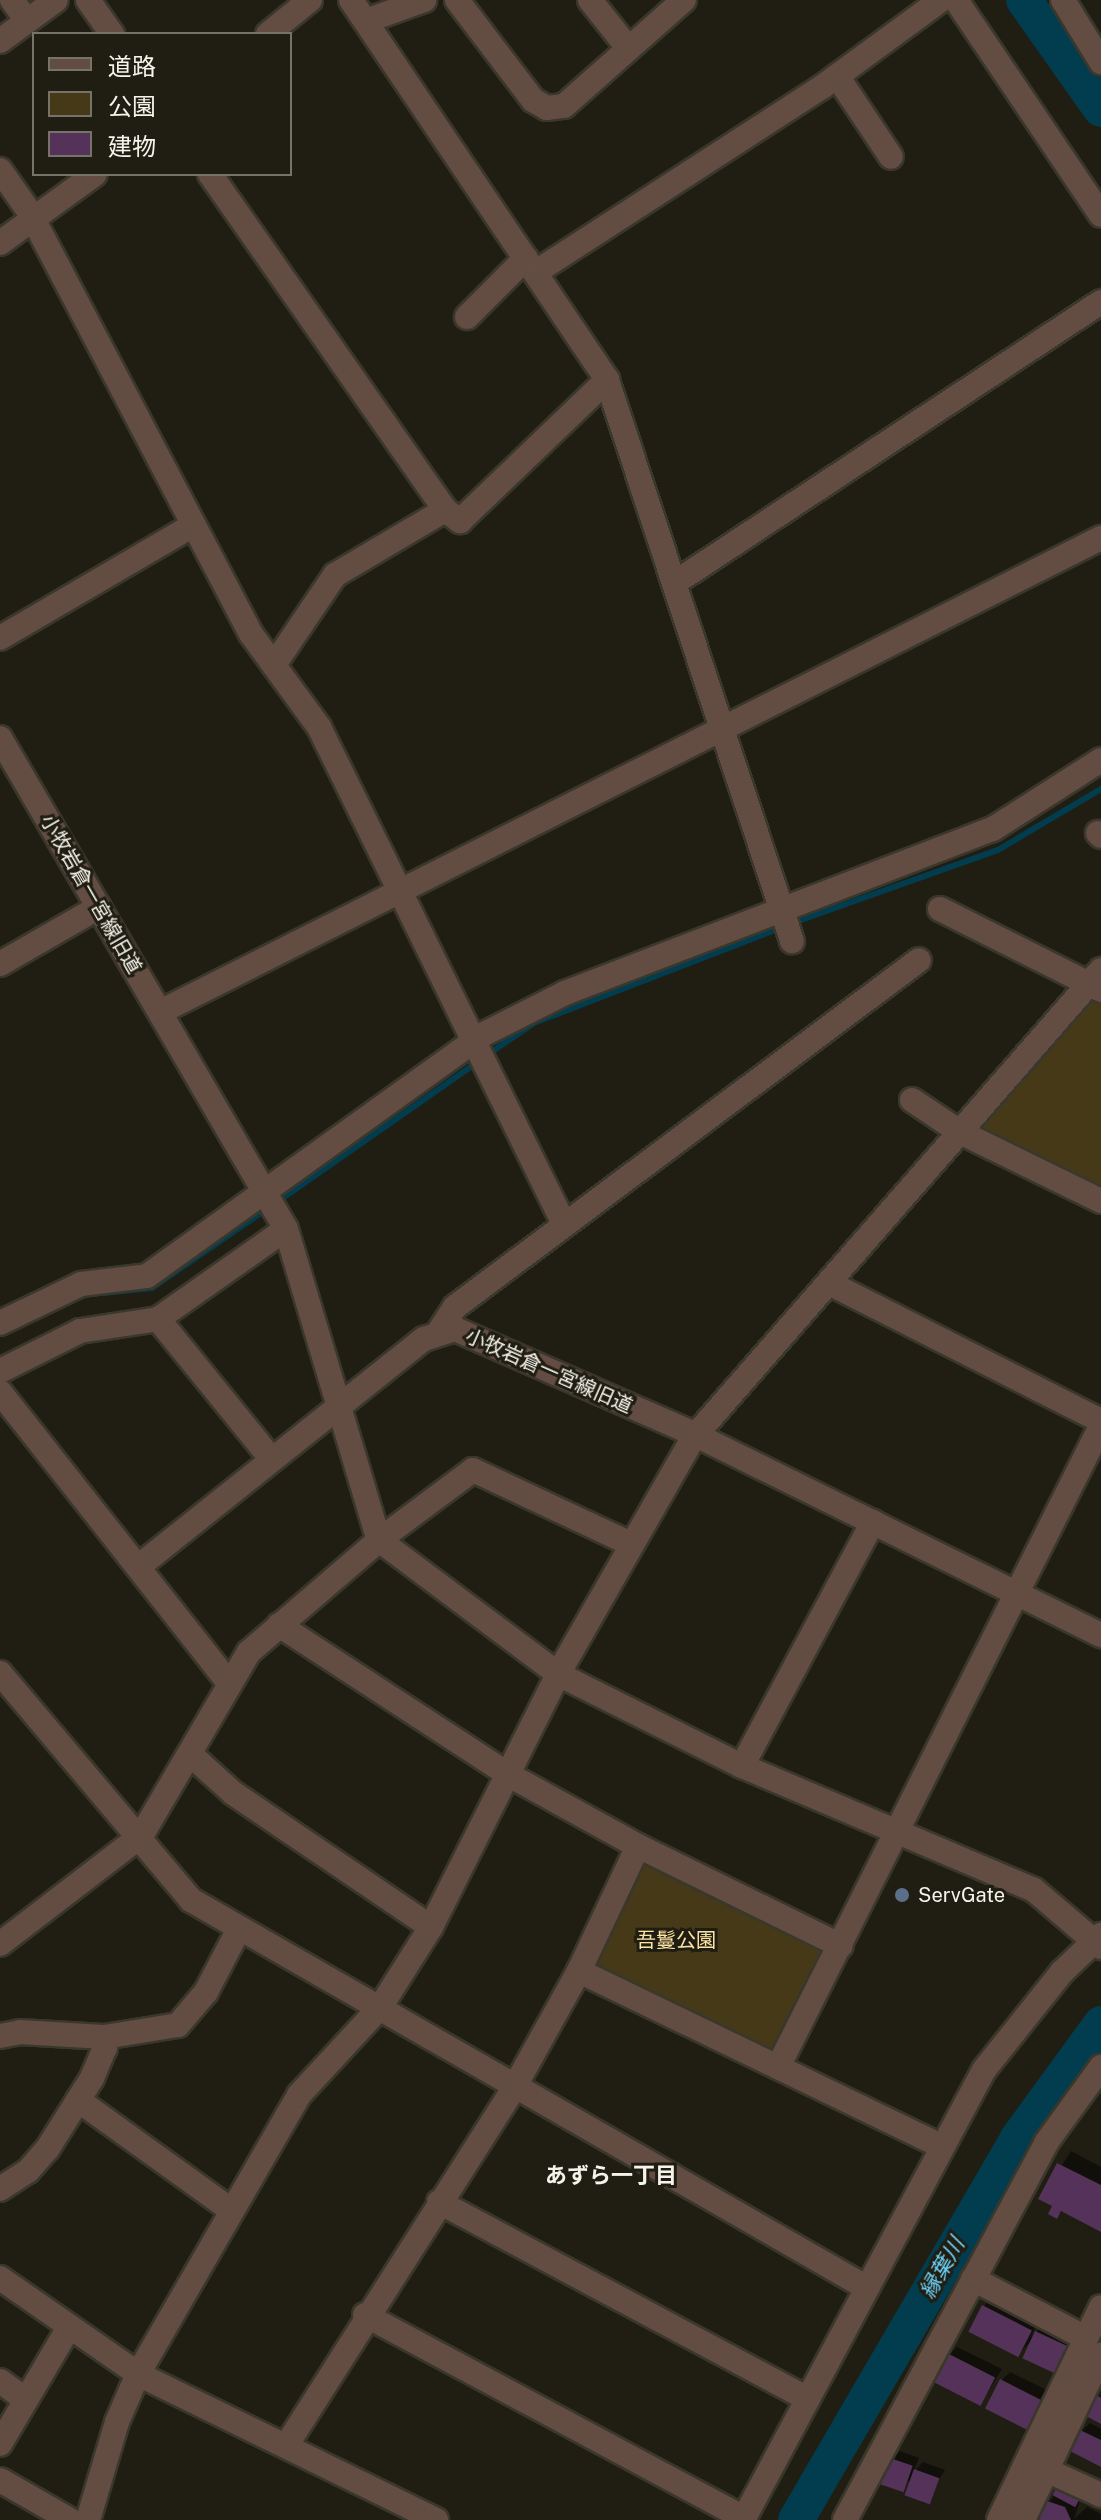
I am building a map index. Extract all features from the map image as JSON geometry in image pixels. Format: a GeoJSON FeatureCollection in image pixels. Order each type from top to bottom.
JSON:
{"type":"FeatureCollection","features":[{"type":"Feature","properties":{"kind":"street"},"geometry":{"type":"LineString","coordinates":[[12,0],[27,21]]}},
{"type":"Feature","properties":{"kind":"street"},"geometry":{"type":"LineString","coordinates":[[0,41],[56,0]]}},
{"type":"Feature","properties":{"kind":"street"},"geometry":{"type":"LineString","coordinates":[[88,0],[111,32]]}},
{"type":"Feature","properties":{"kind":"street"},"geometry":{"type":"LineString","coordinates":[[270,32],[310,0]]}},
{"type":"Feature","properties":{"kind":"street"},"geometry":{"type":"LineString","coordinates":[[351,0],[607,380],[724,728],[786,926]]}},
{"type":"Feature","properties":{"kind":"street"},"geometry":{"type":"LineString","coordinates":[[366,21],[424,0]]}},
{"type":"Feature","properties":{"kind":"street"},"geometry":{"type":"LineString","coordinates":[[457,0],[533,100],[547,108],[564,106],[684,0]]}},
{"type":"Feature","properties":{"kind":"street"},"geometry":{"type":"LineString","coordinates":[[590,0],[628,48]]}},
{"type":"Feature","properties":{"kind":"street"},"geometry":{"type":"LineString","coordinates":[[467,317],[531,265],[837,76],[941,0]]}},
{"type":"Feature","properties":{"kind":"street"},"geometry":{"type":"LineString","coordinates":[[956,0],[1101,215]]}},
{"type":"Feature","properties":{"kind":"street"},"geometry":{"type":"LineString","coordinates":[[1063,0],[1101,62]]}},
{"type":"Feature","properties":{"kind":"street"},"geometry":{"type":"LineString","coordinates":[[837,76],[891,157]]}},
{"type":"Feature","properties":{"kind":"street"},"geometry":{"type":"LineString","coordinates":[[0,170],[35,223],[251,634],[319,727],[477,1056],[564,1224]]}},
{"type":"Feature","properties":{"kind":"street"},"geometry":{"type":"LineString","coordinates":[[0,243],[35,223],[93,176]]}},
{"type":"Feature","properties":{"kind":"street"},"geometry":{"type":"LineString","coordinates":[[211,176],[445,510],[460,521],[607,380]]}},
{"type":"Feature","properties":{"kind":"street"},"geometry":{"type":"LineString","coordinates":[[676,582],[1101,302]]}},
{"type":"Feature","properties":{"kind":"street"},"geometry":{"type":"LineString","coordinates":[[274,665],[335,575],[445,510]]}},
{"type":"Feature","properties":{"kind":"street"},"geometry":{"type":"LineString","coordinates":[[0,638],[193,525]]}},
{"type":"Feature","properties":{"kind":"street"},"geometry":{"type":"LineString","coordinates":[[160,1012],[1101,538]]}},
{"type":"Feature","properties":{"kind":"street","name":"小牧岩倉一宮線旧道"},"geometry":{"type":"LineString","coordinates":[[0,738],[283,1223],[341,1406],[440,1330],[455,1329],[696,1435],[1101,1635]]}},
{"type":"Feature","properties":{"kind":"street"},"geometry":{"type":"LineString","coordinates":[[0,1323],[81,1284],[147,1276],[265,1193],[477,1056],[565,993],[786,926],[993,829],[1101,760]]}},
{"type":"Feature","properties":{"kind":"street"},"geometry":{"type":"LineString","coordinates":[[0,964],[99,907]]}},
{"type":"Feature","properties":{"kind":"street"},"geometry":{"type":"LineString","coordinates":[[88,2520],[117,2422],[138,2374],[299,2095],[381,2006],[431,1927],[511,1776],[558,1674],[696,1435],[960,1132],[1097,981],[940,909]]}},
{"type":"Feature","properties":{"kind":"street"},"geometry":{"type":"LineString","coordinates":[[440,1330],[455,1307],[919,960]]}},
{"type":"Feature","properties":{"kind":"street"},"geometry":{"type":"LineString","coordinates":[[912,1100],[960,1132],[1101,1201]]}},
{"type":"Feature","properties":{"kind":"street"},"geometry":{"type":"LineString","coordinates":[[0,1371],[80,1331],[158,1319],[283,1223]]}},
{"type":"Feature","properties":{"kind":"street"},"geometry":{"type":"LineString","coordinates":[[778,2067],[898,1836],[1101,1424],[829,1283]]}},
{"type":"Feature","properties":{"kind":"street"},"geometry":{"type":"LineString","coordinates":[[158,1319],[272,1460]]}},
{"type":"Feature","properties":{"kind":"street"},"geometry":{"type":"LineString","coordinates":[[0,1392],[228,1682]]}},
{"type":"Feature","properties":{"kind":"street"},"geometry":{"type":"LineString","coordinates":[[138,1567],[341,1406],[379,1540],[558,1674],[742,1766],[898,1836],[1034,1890],[1099,1941],[1006,2039],[941,2146],[743,2519],[365,2315]]}},
{"type":"Feature","properties":{"kind":"street"},"geometry":{"type":"LineString","coordinates":[[0,1944],[141,1836],[228,1682],[249,1652],[379,1540],[473,1470],[631,1544]]}},
{"type":"Feature","properties":{"kind":"street"},"geometry":{"type":"LineString","coordinates":[[742,1766],[873,1522]]}},
{"type":"Feature","properties":{"kind":"street"},"geometry":{"type":"LineString","coordinates":[[279,1625],[511,1776],[638,1846],[841,1946]]}},
{"type":"Feature","properties":{"kind":"street"},"geometry":{"type":"LineString","coordinates":[[0,1673],[141,1836],[191,1900],[381,2006],[867,2288]]}},
{"type":"Feature","properties":{"kind":"street"},"geometry":{"type":"LineString","coordinates":[[190,1754],[233,1793],[431,1927]]}},
{"type":"Feature","properties":{"kind":"street"},"geometry":{"type":"LineString","coordinates":[[286,2446],[365,2315],[515,2086],[579,1971],[638,1846]]}},
{"type":"Feature","properties":{"kind":"street"},"geometry":{"type":"LineString","coordinates":[[0,2036],[20,2032],[104,2037],[178,2025],[206,1992],[239,1929]]}},
{"type":"Feature","properties":{"kind":"street"},"geometry":{"type":"LineString","coordinates":[[579,1971],[941,2146]]}},
{"type":"Feature","properties":{"kind":"street"},"geometry":{"type":"LineString","coordinates":[[0,2189],[28,2171],[78,2100],[105,2048],[104,2037]]}},
{"type":"Feature","properties":{"kind":"street"},"geometry":{"type":"LineString","coordinates":[[845,2520],[1046,2143],[1101,2067]]}},
{"type":"Feature","properties":{"kind":"street"},"geometry":{"type":"LineString","coordinates":[[78,2100],[231,2210]]}},
{"type":"Feature","properties":{"kind":"street"},"geometry":{"type":"LineString","coordinates":[[439,2202],[808,2399]]}},
{"type":"Feature","properties":{"kind":"street"},"geometry":{"type":"LineString","coordinates":[[0,2278],[68,2329],[138,2374],[425,2518]]}},
{"type":"Feature","properties":{"kind":"street"},"geometry":{"type":"LineString","coordinates":[[973,2279],[1093,2347]]}},
{"type":"Feature","properties":{"kind":"street"},"geometry":{"type":"LineString","coordinates":[[999,2520],[1037,2466],[1093,2347],[1101,2307]]}},
{"type":"Feature","properties":{"kind":"street"},"geometry":{"type":"LineString","coordinates":[[0,2444],[68,2329]]}},
{"type":"Feature","properties":{"kind":"street"},"geometry":{"type":"LineString","coordinates":[[0,2381],[25,2399]]}},
{"type":"Feature","properties":{"kind":"street"},"geometry":{"type":"LineString","coordinates":[[1037,2466],[1101,2495]]}},
{"type":"Feature","properties":{"kind":"street"},"geometry":{"type":"LineString","coordinates":[[1023,2520],[1037,2466]]}},
{"type":"Feature","properties":{"kind":"street"},"geometry":{"type":"LineString","coordinates":[[0,2480],[70,2520]]}},
{"type":"Feature","properties":{"kind":"green space"},"geometry":{"type":"Polygon","coordinates":[[[1093,998],[1101,1002],[1101,1189],[979,1130],[1093,998]]]}},
{"type":"Feature","properties":{"kind":"green space","name":"吾鬘公園"},"geometry":{"type":"Polygon","coordinates":[[[645,1860],[828,1949],[777,2055],[594,1965],[645,1860]]]}},
{"type":"Feature","properties":{"kind":"building"},"geometry":{"type":"Polygon","coordinates":[[[1057,2163],[1101,2185],[1101,2232],[1061,2211],[1057,2219],[1048,2214],[1052,2206],[1038,2199],[1057,2163]]]}},
{"type":"Feature","properties":{"kind":"building"},"geometry":{"type":"Polygon","coordinates":[[[982,2305],[1032,2330],[1018,2357],[968,2332],[982,2305]]]}},
{"type":"Feature","properties":{"kind":"building"},"geometry":{"type":"Polygon","coordinates":[[[1035,2331],[1075,2350],[1062,2377],[1022,2358],[1035,2331]]]}},
{"type":"Feature","properties":{"kind":"building"},"geometry":{"type":"Polygon","coordinates":[[[947,2353],[995,2378],[981,2406],[932,2382],[947,2353]]]}},
{"type":"Feature","properties":{"kind":"building"},"geometry":{"type":"Polygon","coordinates":[[[1000,2379],[1048,2404],[1033,2433],[985,2408],[1000,2379]]]}},
{"type":"Feature","properties":{"kind":"building"},"geometry":{"type":"Polygon","coordinates":[[[1096,2395],[1101,2398],[1101,2424],[1086,2416],[1096,2395]]]}},
{"type":"Feature","properties":{"kind":"building"},"geometry":{"type":"Polygon","coordinates":[[[1080,2430],[1101,2440],[1101,2467],[1070,2451],[1080,2430]]]}},
{"type":"Feature","properties":{"kind":"building"},"geometry":{"type":"Polygon","coordinates":[[[890,2458],[913,2466],[904,2492],[881,2484],[890,2458]]]}},
{"type":"Feature","properties":{"kind":"building"},"geometry":{"type":"Polygon","coordinates":[[[914,2469],[939,2478],[930,2505],[904,2495],[914,2469]]]}},
{"type":"Feature","properties":{"kind":"building"},"geometry":{"type":"Polygon","coordinates":[[[1056,2488],[1079,2500],[1075,2507],[1052,2495],[1056,2488]]]}},
{"type":"Feature","properties":{"kind":"building"},"geometry":{"type":"Polygon","coordinates":[[[1044,2500],[1065,2507],[1071,2520],[1034,2520],[1044,2500]]]}},
{"type":"Feature","properties":{"kind":"waterway","name":"縁葉川"},"geometry":{"type":"LineString","coordinates":[[1024,0],[1101,109]]}},
{"type":"Feature","properties":{"kind":"waterway"},"geometry":{"type":"LineString","coordinates":[[790,924],[998,850],[1101,789]]}},
{"type":"Feature","properties":{"kind":"waterway"},"geometry":{"type":"LineString","coordinates":[[487,1055],[534,1023],[780,928]]}},
{"type":"Feature","properties":{"kind":"waterway"},"geometry":{"type":"LineString","coordinates":[[277,1202],[478,1062]]}},
{"type":"Feature","properties":{"kind":"waterway"},"geometry":{"type":"LineString","coordinates":[[104,1293],[152,1288],[268,1208]]}},
{"type":"Feature","properties":{"kind":"waterway","name":"縁葉川"},"geometry":{"type":"LineString","coordinates":[[796,2520],[1018,2138],[1101,2024]]}},
{"type":"Feature","properties":{"kind":"place","name":"ServGate"},"geometry":{"type":"Point","coordinates":[902,1895]}},
{"type":"Feature","properties":{"kind":"district","name":"あずら一丁目"},"geometry":{"type":"Point","coordinates":[611,2176]}}]}
